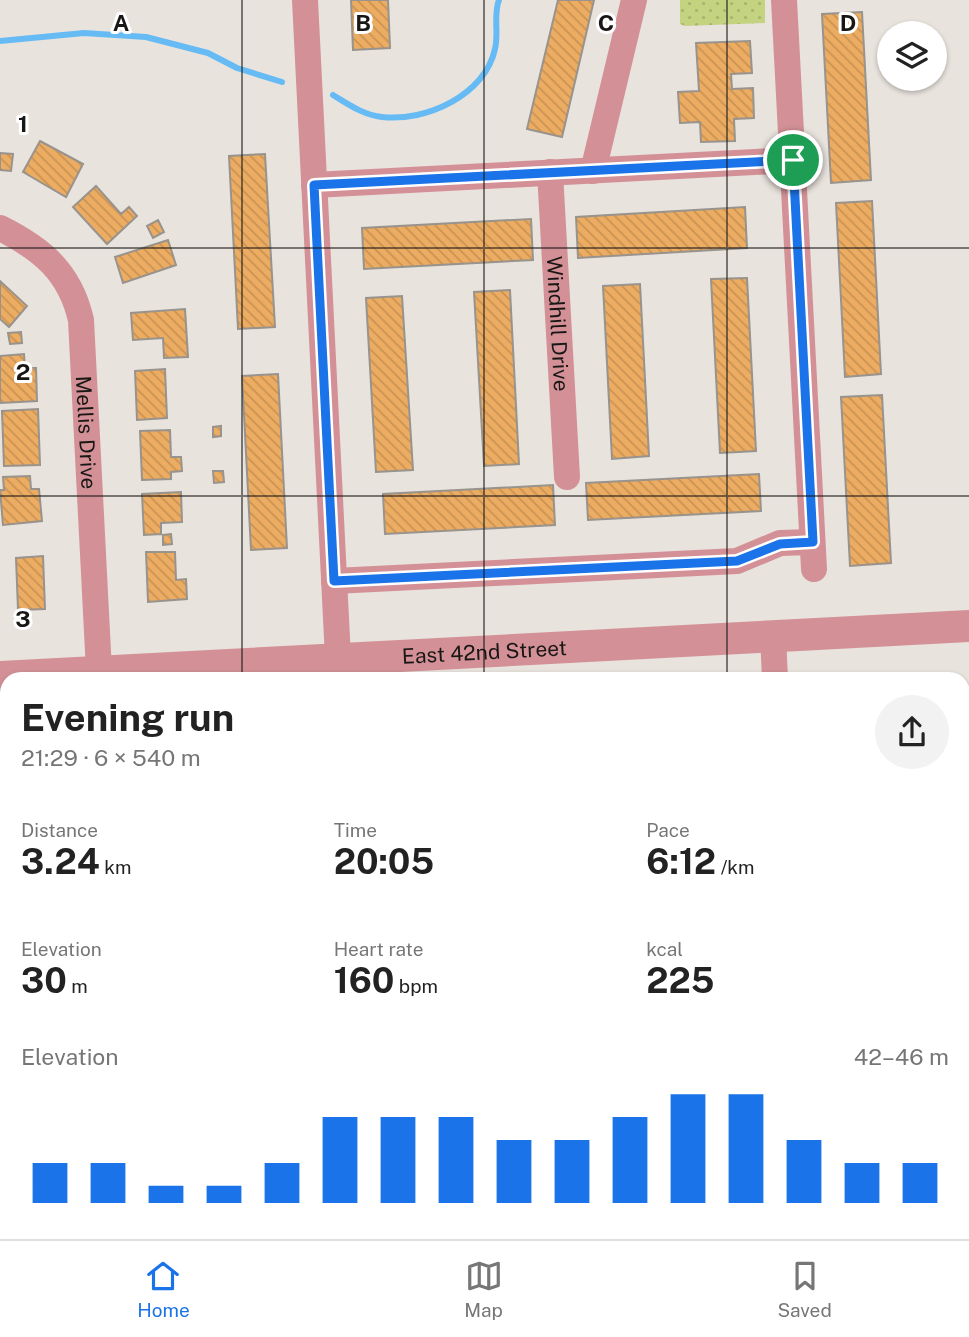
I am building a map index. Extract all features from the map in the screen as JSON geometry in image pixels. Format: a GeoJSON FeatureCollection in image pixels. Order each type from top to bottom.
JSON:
{"type":"FeatureCollection","features":[{"type":"Feature","properties":{"kind":"street"},"geometry":{"type":"LineString","coordinates":[[305,0],[334,581],[325,666]]}},
{"type":"Feature","properties":{"kind":"street"},"geometry":{"type":"LineString","coordinates":[[593,171],[634,0]]}},
{"type":"Feature","properties":{"kind":"street"},"geometry":{"type":"LineString","coordinates":[[784,0],[814,569]]}},
{"type":"Feature","properties":{"kind":"street"},"geometry":{"type":"LineString","coordinates":[[314,185],[793,160]]}},
{"type":"Feature","properties":{"kind":"street","name":"Windhill Drive"},"geometry":{"type":"LineString","coordinates":[[550,172],[567,477]]}},
{"type":"Feature","properties":{"kind":"street","name":"Mellis Drive"},"geometry":{"type":"LineString","coordinates":[[0,228],[34,246],[49,260],[72,291],[81,320],[99,671]]}},
{"type":"Feature","properties":{"kind":"street"},"geometry":{"type":"LineString","coordinates":[[334,581],[737,561],[780,544],[813,542]]}},
{"type":"Feature","properties":{"kind":"street","name":"East 42nd Street"},"geometry":{"type":"LineString","coordinates":[[82,672],[270,670],[773,636],[969,626]]}},
{"type":"Feature","properties":{"kind":"street"},"geometry":{"type":"LineString","coordinates":[[773,636],[775,672]]}},
{"type":"Feature","properties":{"kind":"green space"},"geometry":{"type":"Polygon","coordinates":[[[680,0],[765,0],[765,23],[685,26],[680,24],[680,0]]]}},
{"type":"Feature","properties":{"kind":"building"},"geometry":{"type":"Polygon","coordinates":[[[351,0],[388,0],[390,48],[353,50],[351,0]]]}},
{"type":"Feature","properties":{"kind":"building"},"geometry":{"type":"Polygon","coordinates":[[[558,0],[594,0],[562,137],[527,129],[558,0]]]}},
{"type":"Feature","properties":{"kind":"building"},"geometry":{"type":"Polygon","coordinates":[[[862,12],[871,180],[831,183],[822,14],[862,12]]]}},
{"type":"Feature","properties":{"kind":"building"},"geometry":{"type":"Polygon","coordinates":[[[750,41],[752,73],[731,74],[732,89],[753,88],[754,118],[734,119],[735,141],[701,142],[700,122],[680,123],[678,92],[699,91],[696,43],[750,41]]]}},
{"type":"Feature","properties":{"kind":"building"},"geometry":{"type":"Polygon","coordinates":[[[40,141],[83,164],[66,197],[23,172],[40,141]]]}},
{"type":"Feature","properties":{"kind":"building"},"geometry":{"type":"Polygon","coordinates":[[[0,153],[13,154],[11,171],[0,170],[0,153]]]}},
{"type":"Feature","properties":{"kind":"building"},"geometry":{"type":"Polygon","coordinates":[[[265,154],[275,327],[238,329],[229,156],[265,154]]]}},
{"type":"Feature","properties":{"kind":"building"},"geometry":{"type":"Polygon","coordinates":[[[96,186],[121,214],[129,207],[137,216],[107,244],[73,207],[96,186]]]}},
{"type":"Feature","properties":{"kind":"building"},"geometry":{"type":"Polygon","coordinates":[[[872,201],[881,374],[845,377],[836,203],[872,201]]]}},
{"type":"Feature","properties":{"kind":"building"},"geometry":{"type":"Polygon","coordinates":[[[745,207],[747,248],[578,258],[576,217],[745,207]]]}},
{"type":"Feature","properties":{"kind":"building"},"geometry":{"type":"Polygon","coordinates":[[[531,219],[533,260],[364,269],[362,228],[531,219]]]}},
{"type":"Feature","properties":{"kind":"building"},"geometry":{"type":"Polygon","coordinates":[[[158,220],[164,232],[153,238],[147,226],[158,220]]]}},
{"type":"Feature","properties":{"kind":"building"},"geometry":{"type":"Polygon","coordinates":[[[168,240],[176,265],[123,283],[115,257],[168,240]]]}},
{"type":"Feature","properties":{"kind":"building"},"geometry":{"type":"Polygon","coordinates":[[[747,278],[756,451],[720,453],[711,279],[747,278]]]}},
{"type":"Feature","properties":{"kind":"building"},"geometry":{"type":"Polygon","coordinates":[[[0,281],[27,306],[9,327],[0,319],[0,281]]]}},
{"type":"Feature","properties":{"kind":"building"},"geometry":{"type":"Polygon","coordinates":[[[640,284],[649,456],[612,459],[603,286],[640,284]]]}},
{"type":"Feature","properties":{"kind":"building"},"geometry":{"type":"Polygon","coordinates":[[[510,290],[519,464],[484,466],[474,292],[510,290]]]}},
{"type":"Feature","properties":{"kind":"building"},"geometry":{"type":"Polygon","coordinates":[[[402,296],[413,470],[376,472],[366,298],[402,296]]]}},
{"type":"Feature","properties":{"kind":"building"},"geometry":{"type":"Polygon","coordinates":[[[185,309],[188,357],[164,358],[163,338],[133,340],[131,313],[185,309]]]}},
{"type":"Feature","properties":{"kind":"building"},"geometry":{"type":"Polygon","coordinates":[[[21,332],[22,343],[10,344],[8,333],[21,332]]]}},
{"type":"Feature","properties":{"kind":"building"},"geometry":{"type":"Polygon","coordinates":[[[24,354],[25,368],[36,368],[37,401],[0,403],[0,356],[24,354]]]}},
{"type":"Feature","properties":{"kind":"building"},"geometry":{"type":"Polygon","coordinates":[[[165,369],[167,418],[137,420],[135,371],[165,369]]]}},
{"type":"Feature","properties":{"kind":"building"},"geometry":{"type":"Polygon","coordinates":[[[278,374],[287,548],[251,550],[242,376],[278,374]]]}},
{"type":"Feature","properties":{"kind":"building"},"geometry":{"type":"Polygon","coordinates":[[[882,395],[891,563],[850,566],[841,397],[882,395]]]}},
{"type":"Feature","properties":{"kind":"building"},"geometry":{"type":"Polygon","coordinates":[[[38,409],[40,465],[4,466],[2,411],[38,409]]]}},
{"type":"Feature","properties":{"kind":"building"},"geometry":{"type":"Polygon","coordinates":[[[221,426],[221,436],[213,437],[213,427],[221,426]]]}},
{"type":"Feature","properties":{"kind":"building"},"geometry":{"type":"Polygon","coordinates":[[[170,430],[171,457],[181,457],[182,471],[171,472],[171,479],[142,480],[140,431],[170,430]]]}},
{"type":"Feature","properties":{"kind":"building"},"geometry":{"type":"Polygon","coordinates":[[[213,471],[223,471],[224,482],[214,483],[213,471]]]}},
{"type":"Feature","properties":{"kind":"building"},"geometry":{"type":"Polygon","coordinates":[[[759,474],[761,511],[588,520],[586,483],[759,474]]]}},
{"type":"Feature","properties":{"kind":"building"},"geometry":{"type":"Polygon","coordinates":[[[30,476],[31,489],[39,489],[42,521],[3,525],[0,490],[4,490],[3,477],[30,476]]]}},
{"type":"Feature","properties":{"kind":"building"},"geometry":{"type":"Polygon","coordinates":[[[553,485],[555,525],[385,534],[383,494],[553,485]]]}},
{"type":"Feature","properties":{"kind":"building"},"geometry":{"type":"Polygon","coordinates":[[[181,492],[182,522],[161,523],[161,534],[144,535],[142,494],[181,492]]]}},
{"type":"Feature","properties":{"kind":"building"},"geometry":{"type":"Polygon","coordinates":[[[171,534],[172,544],[163,545],[163,535],[171,534]]]}},
{"type":"Feature","properties":{"kind":"building"},"geometry":{"type":"Polygon","coordinates":[[[146,552],[175,552],[176,580],[186,579],[187,599],[148,602],[146,552]]]}},
{"type":"Feature","properties":{"kind":"building"},"geometry":{"type":"Polygon","coordinates":[[[43,556],[45,609],[18,610],[16,558],[43,556]]]}},
{"type":"Feature","properties":{"kind":"waterway"},"geometry":{"type":"LineString","coordinates":[[333,95],[362,112],[382,117],[417,115],[451,102],[479,80],[489,65],[496,43],[496,12],[499,0]]}},
{"type":"Feature","properties":{"kind":"waterway"},"geometry":{"type":"LineString","coordinates":[[0,41],[84,33],[146,37],[208,53],[237,68],[282,82]]}},
{"type":"Feature","properties":{"kind":"route"},"geometry":{"type":"LineString","coordinates":[[793,160],[813,542],[780,544],[737,561],[334,581],[314,185],[793,160]]}}]}
